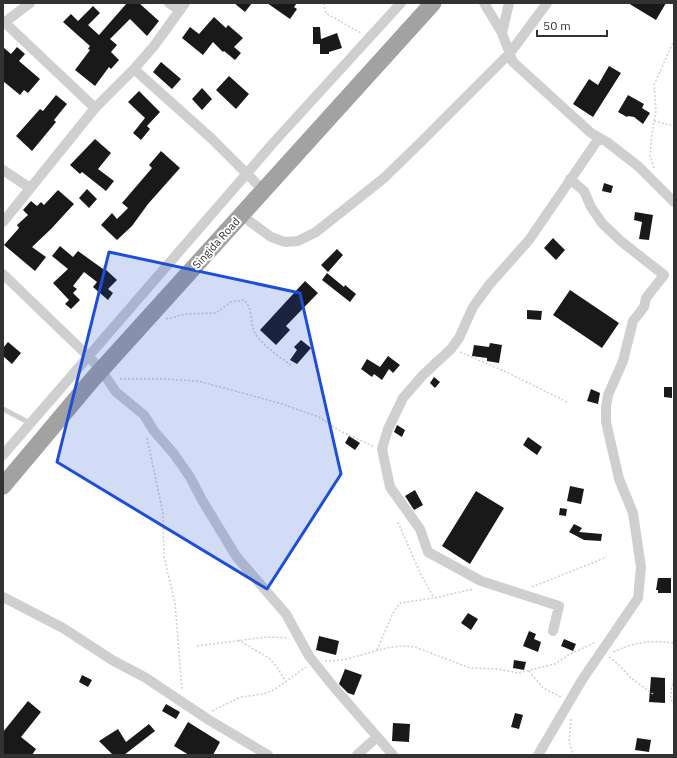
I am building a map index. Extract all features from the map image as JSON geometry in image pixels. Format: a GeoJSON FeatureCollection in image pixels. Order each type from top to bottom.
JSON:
{"type":"FeatureCollection","features":[{"type":"Feature","properties":{"kind":"highway","name":"Singida Road"},"geometry":{"type":"LineString","coordinates":[[3,486],[103,375],[241,215],[434,3]]}},
{"type":"Feature","properties":{"kind":"street"},"geometry":{"type":"LineString","coordinates":[[30,3],[4,21],[95,108]]}},
{"type":"Feature","properties":{"kind":"street"},"geometry":{"type":"LineString","coordinates":[[3,222],[95,108],[134,69],[154,46],[182,6],[169,3]]}},
{"type":"Feature","properties":{"kind":"street"},"geometry":{"type":"LineString","coordinates":[[3,455],[274,142],[401,3]]}},
{"type":"Feature","properties":{"kind":"street"},"geometry":{"type":"LineString","coordinates":[[484,3],[502,33],[513,62],[591,133],[638,166],[674,202]]}},
{"type":"Feature","properties":{"kind":"street"},"geometry":{"type":"LineString","coordinates":[[502,33],[509,3]]}},
{"type":"Feature","properties":{"kind":"street"},"geometry":{"type":"LineString","coordinates":[[241,215],[271,237],[285,242],[298,241],[316,232],[384,178],[510,53],[547,3]]}},
{"type":"Feature","properties":{"kind":"street"},"geometry":{"type":"LineString","coordinates":[[134,69],[212,139],[264,191]]}},
{"type":"Feature","properties":{"kind":"street"},"geometry":{"type":"LineString","coordinates":[[553,631],[559,606],[520,592],[481,581],[428,552],[420,529],[390,487],[382,449],[388,429],[403,398],[459,338],[473,307],[489,285],[529,240],[599,138]]}},
{"type":"Feature","properties":{"kind":"street"},"geometry":{"type":"LineString","coordinates":[[3,170],[30,188]]}},
{"type":"Feature","properties":{"kind":"street"},"geometry":{"type":"LineString","coordinates":[[538,755],[571,699],[638,598],[641,567],[633,513],[619,479],[606,422],[606,407],[608,396],[623,361],[633,321],[644,307],[646,298],[664,275],[622,242],[602,223],[591,207],[584,191],[570,179]]}},
{"type":"Feature","properties":{"kind":"street"},"geometry":{"type":"LineString","coordinates":[[3,274],[88,356],[116,392],[146,418],[190,477],[202,500],[236,556],[286,614],[298,638],[314,663],[393,755]]}},
{"type":"Feature","properties":{"kind":"street"},"geometry":{"type":"LineString","coordinates":[[3,596],[63,628],[112,660],[140,675],[194,711],[268,755]]}},
{"type":"Feature","properties":{"kind":"street"},"geometry":{"type":"LineString","coordinates":[[357,755],[377,737]]}},
{"type":"Feature","properties":{"kind":"lane"},"geometry":{"type":"LineString","coordinates":[[3,409],[30,423]]}},
{"type":"Feature","properties":{"kind":"path"},"geometry":{"type":"LineString","coordinates":[[324,3],[327,14],[370,38]]}},
{"type":"Feature","properties":{"kind":"path"},"geometry":{"type":"LineString","coordinates":[[654,168],[650,156],[654,121],[655,80],[674,40]]}},
{"type":"Feature","properties":{"kind":"path"},"geometry":{"type":"LineString","coordinates":[[654,121],[674,126]]}},
{"type":"Feature","properties":{"kind":"path"},"geometry":{"type":"LineString","coordinates":[[161,322],[187,314],[216,313],[231,302],[244,300],[251,310],[256,335],[274,353],[292,366]]}},
{"type":"Feature","properties":{"kind":"path"},"geometry":{"type":"LineString","coordinates":[[451,348],[504,371],[569,403]]}},
{"type":"Feature","properties":{"kind":"path"},"geometry":{"type":"LineString","coordinates":[[103,375],[198,381],[279,403],[319,417],[340,432],[382,449]]}},
{"type":"Feature","properties":{"kind":"path"},"geometry":{"type":"LineString","coordinates":[[146,418],[149,456],[163,513],[164,556],[175,604],[182,702]]}},
{"type":"Feature","properties":{"kind":"path"},"geometry":{"type":"LineString","coordinates":[[398,522],[421,575],[434,598]]}},
{"type":"Feature","properties":{"kind":"path"},"geometry":{"type":"LineString","coordinates":[[520,592],[607,557]]}},
{"type":"Feature","properties":{"kind":"path"},"geometry":{"type":"LineString","coordinates":[[377,650],[393,613],[400,603],[404,601],[434,598],[473,589],[481,581]]}},
{"type":"Feature","properties":{"kind":"path"},"geometry":{"type":"LineString","coordinates":[[197,646],[267,637],[298,638]]}},
{"type":"Feature","properties":{"kind":"path"},"geometry":{"type":"LineString","coordinates":[[194,711],[217,710],[241,697],[263,694],[274,690],[295,674],[314,663],[349,659],[377,650],[408,646],[470,668],[498,669],[518,673],[555,664],[570,654],[592,645],[600,638]]}},
{"type":"Feature","properties":{"kind":"path"},"geometry":{"type":"LineString","coordinates":[[238,640],[269,658],[277,667],[286,682]]}},
{"type":"Feature","properties":{"kind":"path"},"geometry":{"type":"LineString","coordinates":[[653,694],[631,678],[618,664],[606,655],[640,642],[654,640],[674,643]]}},
{"type":"Feature","properties":{"kind":"path"},"geometry":{"type":"LineString","coordinates":[[529,671],[543,688],[561,697],[571,699],[572,710],[569,741],[573,755]]}},
{"type":"Feature","properties":{"kind":"path"},"geometry":{"type":"LineString","coordinates":[[674,680],[671,686],[671,701],[674,706]]}},
{"type":"Feature","properties":{"kind":"highlighted area"},"geometry":{"type":"Polygon","coordinates":[[[109,252],[300,293],[341,474],[267,589],[57,462],[109,252]]]}},
{"type":"Feature","properties":{"kind":"building"},"geometry":{"type":"Polygon","coordinates":[[[127,3],[139,3],[159,21],[147,36],[130,19],[110,39],[117,45],[111,52],[119,60],[111,69],[109,67],[95,86],[75,70],[90,50],[88,49],[90,46],[63,22],[71,14],[78,21],[93,6],[100,13],[88,25],[99,35],[127,3]]]}},
{"type":"Feature","properties":{"kind":"building"},"geometry":{"type":"Polygon","coordinates":[[[234,3],[252,3],[245,12],[234,3]]]}},
{"type":"Feature","properties":{"kind":"building"},"geometry":{"type":"Polygon","coordinates":[[[267,3],[297,3],[294,7],[297,9],[290,19],[267,3]]]}},
{"type":"Feature","properties":{"kind":"building"},"geometry":{"type":"Polygon","coordinates":[[[628,3],[666,3],[656,20],[628,3]]]}},
{"type":"Feature","properties":{"kind":"building"},"geometry":{"type":"Polygon","coordinates":[[[214,17],[226,28],[228,25],[243,38],[234,47],[241,53],[235,60],[224,51],[223,52],[213,42],[203,55],[182,38],[190,27],[199,34],[214,17]]]}},
{"type":"Feature","properties":{"kind":"building"},"geometry":{"type":"Polygon","coordinates":[[[313,27],[320,27],[321,39],[337,33],[342,48],[329,52],[329,54],[320,54],[320,44],[313,44],[313,27]]]}},
{"type":"Feature","properties":{"kind":"building"},"geometry":{"type":"Polygon","coordinates":[[[3,47],[11,54],[17,47],[25,54],[19,61],[40,79],[28,93],[24,90],[20,95],[3,81],[3,47]]]}},
{"type":"Feature","properties":{"kind":"building"},"geometry":{"type":"Polygon","coordinates":[[[161,62],[181,79],[172,89],[153,72],[161,62]]]}},
{"type":"Feature","properties":{"kind":"building"},"geometry":{"type":"Polygon","coordinates":[[[609,66],[621,73],[593,117],[573,104],[589,79],[598,85],[609,66]]]}},
{"type":"Feature","properties":{"kind":"building"},"geometry":{"type":"Polygon","coordinates":[[[229,76],[249,94],[236,109],[216,90],[229,76]]]}},
{"type":"Feature","properties":{"kind":"building"},"geometry":{"type":"Polygon","coordinates":[[[202,88],[212,99],[202,110],[192,99],[202,88]]]}},
{"type":"Feature","properties":{"kind":"building"},"geometry":{"type":"Polygon","coordinates":[[[139,91],[160,112],[147,126],[150,129],[141,140],[133,133],[145,118],[128,102],[139,91]]]}},
{"type":"Feature","properties":{"kind":"building"},"geometry":{"type":"Polygon","coordinates":[[[56,95],[67,104],[54,120],[56,122],[32,151],[16,136],[40,109],[43,111],[56,95]]]}},
{"type":"Feature","properties":{"kind":"building"},"geometry":{"type":"Polygon","coordinates":[[[628,95],[644,104],[642,108],[650,113],[643,124],[634,117],[627,117],[618,112],[628,95]]]}},
{"type":"Feature","properties":{"kind":"building"},"geometry":{"type":"Polygon","coordinates":[[[95,139],[111,153],[98,169],[114,181],[106,191],[82,172],[80,174],[70,165],[95,139]]]}},
{"type":"Feature","properties":{"kind":"building"},"geometry":{"type":"Polygon","coordinates":[[[161,151],[180,168],[148,204],[132,226],[117,240],[101,225],[112,213],[117,219],[128,208],[122,203],[152,168],[149,165],[161,151]]]}},
{"type":"Feature","properties":{"kind":"building"},"geometry":{"type":"Polygon","coordinates":[[[604,183],[613,186],[611,193],[602,191],[604,183]]]}},
{"type":"Feature","properties":{"kind":"building"},"geometry":{"type":"Polygon","coordinates":[[[87,189],[97,199],[89,208],[79,198],[87,189]]]}},
{"type":"Feature","properties":{"kind":"building"},"geometry":{"type":"Polygon","coordinates":[[[58,190],[74,204],[32,247],[46,257],[35,271],[4,245],[19,228],[17,225],[28,215],[23,210],[31,201],[37,206],[41,202],[44,205],[58,190]]]}},
{"type":"Feature","properties":{"kind":"building"},"geometry":{"type":"Polygon","coordinates":[[[635,212],[653,215],[649,240],[639,239],[642,222],[634,220],[635,212]]]}},
{"type":"Feature","properties":{"kind":"building"},"geometry":{"type":"Polygon","coordinates":[[[553,238],[565,250],[556,260],[544,248],[553,238]]]}},
{"type":"Feature","properties":{"kind":"building"},"geometry":{"type":"Polygon","coordinates":[[[60,246],[73,257],[78,251],[103,269],[104,268],[117,280],[108,289],[113,293],[108,300],[93,287],[97,282],[84,272],[73,286],[77,289],[73,293],[80,300],[71,309],[65,304],[69,300],[53,283],[68,269],[52,256],[60,246]]]}},
{"type":"Feature","properties":{"kind":"building"},"geometry":{"type":"Polygon","coordinates":[[[337,249],[343,255],[328,272],[321,265],[337,249]]]}},
{"type":"Feature","properties":{"kind":"building"},"geometry":{"type":"Polygon","coordinates":[[[327,273],[344,287],[345,285],[356,294],[350,302],[322,280],[327,273]]]}},
{"type":"Feature","properties":{"kind":"building"},"geometry":{"type":"Polygon","coordinates":[[[305,281],[318,293],[286,326],[290,330],[276,345],[260,330],[305,281]]]}},
{"type":"Feature","properties":{"kind":"building"},"geometry":{"type":"Polygon","coordinates":[[[570,290],[619,323],[602,348],[553,315],[570,290]]]}},
{"type":"Feature","properties":{"kind":"building"},"geometry":{"type":"Polygon","coordinates":[[[527,310],[542,311],[541,320],[527,319],[527,310]]]}},
{"type":"Feature","properties":{"kind":"building"},"geometry":{"type":"Polygon","coordinates":[[[301,340],[311,348],[297,364],[290,360],[297,350],[294,347],[301,340]]]}},
{"type":"Feature","properties":{"kind":"building"},"geometry":{"type":"Polygon","coordinates":[[[8,342],[21,353],[12,364],[3,356],[3,348],[8,342]]]}},
{"type":"Feature","properties":{"kind":"building"},"geometry":{"type":"Polygon","coordinates":[[[490,343],[502,345],[499,363],[487,361],[487,358],[472,356],[474,345],[489,347],[490,343]]]}},
{"type":"Feature","properties":{"kind":"building"},"geometry":{"type":"Polygon","coordinates":[[[388,356],[400,365],[393,373],[389,369],[382,380],[374,374],[372,377],[361,369],[367,359],[380,367],[388,356]]]}},
{"type":"Feature","properties":{"kind":"building"},"geometry":{"type":"Polygon","coordinates":[[[434,377],[440,382],[435,388],[430,383],[434,377]]]}},
{"type":"Feature","properties":{"kind":"building"},"geometry":{"type":"Polygon","coordinates":[[[664,387],[672,387],[672,398],[664,397],[664,387]]]}},
{"type":"Feature","properties":{"kind":"building"},"geometry":{"type":"Polygon","coordinates":[[[591,389],[600,393],[598,404],[587,401],[591,389]]]}},
{"type":"Feature","properties":{"kind":"building"},"geometry":{"type":"Polygon","coordinates":[[[397,425],[405,430],[402,437],[394,432],[397,425]]]}},
{"type":"Feature","properties":{"kind":"building"},"geometry":{"type":"Polygon","coordinates":[[[349,436],[360,443],[355,450],[345,443],[349,436]]]}},
{"type":"Feature","properties":{"kind":"building"},"geometry":{"type":"Polygon","coordinates":[[[528,437],[542,447],[537,455],[523,445],[528,437]]]}},
{"type":"Feature","properties":{"kind":"building"},"geometry":{"type":"Polygon","coordinates":[[[570,486],[584,489],[581,504],[567,501],[570,486]]]}},
{"type":"Feature","properties":{"kind":"building"},"geometry":{"type":"Polygon","coordinates":[[[415,490],[423,505],[414,510],[405,496],[415,490]]]}},
{"type":"Feature","properties":{"kind":"building"},"geometry":{"type":"Polygon","coordinates":[[[476,491],[504,508],[470,564],[442,546],[476,491]]]}},
{"type":"Feature","properties":{"kind":"building"},"geometry":{"type":"Polygon","coordinates":[[[560,508],[567,509],[566,516],[559,515],[560,508]]]}},
{"type":"Feature","properties":{"kind":"building"},"geometry":{"type":"Polygon","coordinates":[[[574,524],[582,528],[579,532],[602,534],[601,541],[584,540],[569,532],[574,524]]]}},
{"type":"Feature","properties":{"kind":"building"},"geometry":{"type":"Polygon","coordinates":[[[658,578],[671,578],[671,593],[658,593],[658,590],[656,590],[658,578]]]}},
{"type":"Feature","properties":{"kind":"building"},"geometry":{"type":"Polygon","coordinates":[[[468,613],[478,619],[471,630],[461,623],[468,613]]]}},
{"type":"Feature","properties":{"kind":"building"},"geometry":{"type":"Polygon","coordinates":[[[529,631],[536,634],[534,639],[541,642],[538,652],[523,646],[529,631]]]}},
{"type":"Feature","properties":{"kind":"building"},"geometry":{"type":"Polygon","coordinates":[[[319,636],[339,641],[336,655],[316,650],[319,636]]]}},
{"type":"Feature","properties":{"kind":"building"},"geometry":{"type":"Polygon","coordinates":[[[564,639],[576,644],[573,651],[561,646],[564,639]]]}},
{"type":"Feature","properties":{"kind":"building"},"geometry":{"type":"Polygon","coordinates":[[[514,660],[526,662],[524,670],[513,668],[514,660]]]}},
{"type":"Feature","properties":{"kind":"building"},"geometry":{"type":"Polygon","coordinates":[[[345,669],[362,675],[354,695],[348,693],[339,684],[345,669]]]}},
{"type":"Feature","properties":{"kind":"building"},"geometry":{"type":"Polygon","coordinates":[[[82,675],[92,680],[88,687],[79,682],[82,675]]]}},
{"type":"Feature","properties":{"kind":"building"},"geometry":{"type":"Polygon","coordinates":[[[651,677],[665,678],[665,703],[649,702],[651,677]]]}},
{"type":"Feature","properties":{"kind":"building"},"geometry":{"type":"Polygon","coordinates":[[[28,701],[41,712],[21,737],[36,749],[32,755],[3,755],[3,732],[28,701]]]}},
{"type":"Feature","properties":{"kind":"building"},"geometry":{"type":"Polygon","coordinates":[[[166,704],[180,712],[176,719],[162,711],[166,704]]]}},
{"type":"Feature","properties":{"kind":"building"},"geometry":{"type":"Polygon","coordinates":[[[515,713],[523,715],[519,729],[511,727],[515,713]]]}},
{"type":"Feature","properties":{"kind":"building"},"geometry":{"type":"Polygon","coordinates":[[[188,722],[220,742],[213,755],[189,755],[174,746],[188,722]]]}},
{"type":"Feature","properties":{"kind":"building"},"geometry":{"type":"Polygon","coordinates":[[[393,723],[410,724],[409,742],[392,741],[393,723]]]}},
{"type":"Feature","properties":{"kind":"building"},"geometry":{"type":"Polygon","coordinates":[[[149,724],[155,731],[124,755],[113,755],[99,741],[118,729],[126,742],[149,724]]]}},
{"type":"Feature","properties":{"kind":"building"},"geometry":{"type":"Polygon","coordinates":[[[637,738],[651,740],[649,752],[635,750],[637,738]]]}}]}
